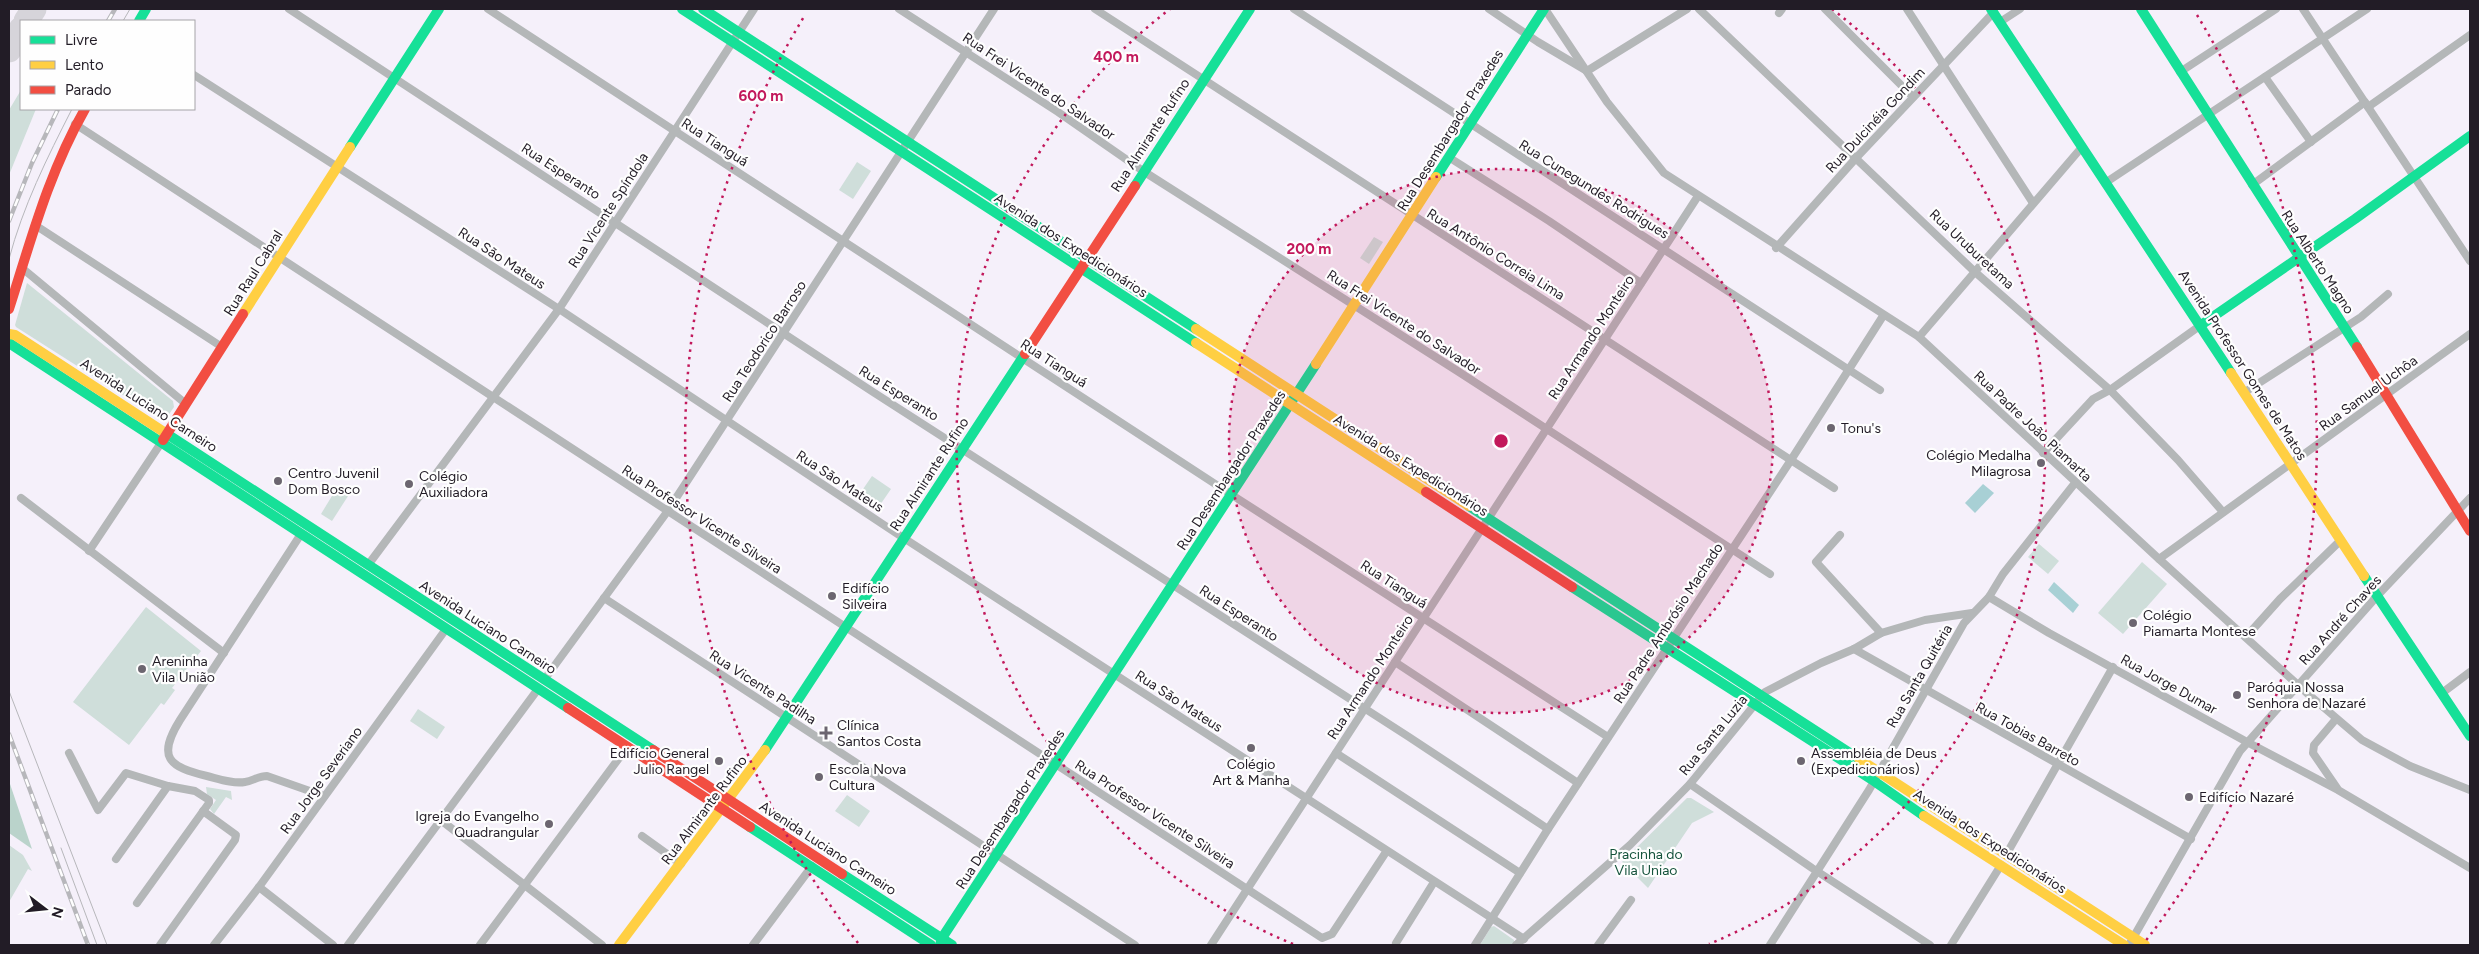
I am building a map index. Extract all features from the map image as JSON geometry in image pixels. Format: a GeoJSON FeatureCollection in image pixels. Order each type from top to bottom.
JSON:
{"type":"FeatureCollection","features":[{"type":"Feature","properties":{"kind":"main road"},"geometry":{"type":"LineString","coordinates":[[140,20],[146,9]]}},
{"type":"Feature","properties":{"kind":"main road","name":"Rua Raul Cabral"},"geometry":{"type":"LineString","coordinates":[[161,443],[336,167],[439,9]]}},
{"type":"Feature","properties":{"kind":"main road","name":"Avenida dos Expedicionários"},"geometry":{"type":"LineString","coordinates":[[682,9],[902,152],[1084,262],[1296,395],[1754,705],[2006,855],[2132,942],[2145,945]]}},
{"type":"Feature","properties":{"kind":"main road","name":"Avenida dos Expedicionários"},"geometry":{"type":"LineString","coordinates":[[703,9],[908,142],[1290,404],[1485,522],[1762,695],[2001,866],[2124,945]]}},
{"type":"Feature","properties":{"kind":"main road","name":"Rua Almirante Rufino"},"geometry":{"type":"LineString","coordinates":[[619,945],[723,810],[788,718],[962,448],[1250,9]]}},
{"type":"Feature","properties":{"kind":"main road","name":"Rua Desembargador Praxedes"},"geometry":{"type":"LineString","coordinates":[[941,942],[1055,764],[1174,586],[1353,304],[1450,158],[1544,9]]}},
{"type":"Feature","properties":{"kind":"main road","name":"Rua Alberto Magno"},"geometry":{"type":"LineString","coordinates":[[2145,10],[2180,72],[2387,394],[2470,531]]}},
{"type":"Feature","properties":{"kind":"main road","name":"Avenida Professor Gomes de Matos"},"geometry":{"type":"LineString","coordinates":[[1993,11],[2470,736]]}},
{"type":"Feature","properties":{"kind":"main road"},"geometry":{"type":"LineString","coordinates":[[9,309],[35,225],[75,124],[84,110]]}},
{"type":"Feature","properties":{"kind":"main road"},"geometry":{"type":"LineString","coordinates":[[2201,325],[2299,259],[2470,136]]}},
{"type":"Feature","properties":{"kind":"main road","name":"Avenida Luciano Carneiro"},"geometry":{"type":"LineString","coordinates":[[9,334],[15,335],[36,348],[161,443],[931,945]]}},
{"type":"Feature","properties":{"kind":"main road","name":"Avenida Luciano Carneiro"},"geometry":{"type":"LineString","coordinates":[[9,343],[30,358],[168,433],[869,891],[941,942],[952,945]]}},
{"type":"Feature","properties":{"kind":"main road"},"geometry":{"type":"LineString","coordinates":[[30,358],[36,348]]}},
{"type":"Feature","properties":{"kind":"main road"},"geometry":{"type":"LineString","coordinates":[[863,900],[869,891]]}},
{"type":"Feature","properties":{"kind":"street","name":"Rua Esperanto"},"geometry":{"type":"LineString","coordinates":[[289,9],[395,76],[784,333],[1548,829]]}},
{"type":"Feature","properties":{"kind":"street","name":"Rua Tianguá"},"geometry":{"type":"LineString","coordinates":[[488,9],[843,242],[1022,356],[1232,495],[1608,737]]}},
{"type":"Feature","properties":{"kind":"street","name":"Rua Vicente Spíndola"},"geometry":{"type":"LineString","coordinates":[[368,565],[558,309],[616,223],[754,9]]}},
{"type":"Feature","properties":{"kind":"street","name":"Rua Frei Vicente do Salvador"},"geometry":{"type":"LineString","coordinates":[[899,9],[966,51],[1143,171],[1353,304],[1770,574]]}},
{"type":"Feature","properties":{"kind":"street","name":"Rua Teodorico Barroso"},"geometry":{"type":"LineString","coordinates":[[544,680],[667,512],[994,9]]}},
{"type":"Feature","properties":{"kind":"street","name":"Rua Antônio Correia Lima"},"geometry":{"type":"LineString","coordinates":[[1096,9],[1412,216],[1834,488]]}},
{"type":"Feature","properties":{"kind":"street","name":"Rua Cunegundes Rodrigues"},"geometry":{"type":"LineString","coordinates":[[1294,9],[1880,390]]}},
{"type":"Feature","properties":{"kind":"street","name":"Rua Padre João Piamarta"},"geometry":{"type":"LineString","coordinates":[[1489,9],[1587,71]]}},
{"type":"Feature","properties":{"kind":"street","name":"Rua Padre João Piamarta"},"geometry":{"type":"LineString","coordinates":[[1544,9],[1607,102],[1664,173],[1776,248],[1919,337],[2075,483],[2336,719],[2383,753],[2470,790]]}},
{"type":"Feature","properties":{"kind":"street","name":"Rua Uruburetama"},"geometry":{"type":"LineString","coordinates":[[1699,9],[1975,272],[2110,390],[2178,460],[2223,512]]}},
{"type":"Feature","properties":{"kind":"street"},"geometry":{"type":"LineString","coordinates":[[1825,9],[1913,97]]}},
{"type":"Feature","properties":{"kind":"street"},"geometry":{"type":"LineString","coordinates":[[1907,9],[1945,64],[2033,202]]}},
{"type":"Feature","properties":{"kind":"street"},"geometry":{"type":"LineString","coordinates":[[2000,22],[2020,9]]}},
{"type":"Feature","properties":{"kind":"street"},"geometry":{"type":"LineString","coordinates":[[2180,72],[2276,9]]}},
{"type":"Feature","properties":{"kind":"street"},"geometry":{"type":"LineString","coordinates":[[2303,9],[2470,260]]}},
{"type":"Feature","properties":{"kind":"street"},"geometry":{"type":"LineString","coordinates":[[2105,183],[2367,9]]}},
{"type":"Feature","properties":{"kind":"street"},"geometry":{"type":"LineString","coordinates":[[1587,71],[1684,10]]}},
{"type":"Feature","properties":{"kind":"street","name":"Rua Dulcinéia Gondim"},"geometry":{"type":"LineString","coordinates":[[1776,248],[1856,158],[1993,11]]}},
{"type":"Feature","properties":{"kind":"street"},"geometry":{"type":"LineString","coordinates":[[2252,185],[2311,142],[2470,35]]}},
{"type":"Feature","properties":{"kind":"street","name":"Rua São Mateus"},"geometry":{"type":"LineString","coordinates":[[195,75],[558,309],[726,422],[1116,674],[1306,800],[1524,939]]}},
{"type":"Feature","properties":{"kind":"street"},"geometry":{"type":"LineString","coordinates":[[2265,77],[2311,142]]}},
{"type":"Feature","properties":{"kind":"street","name":"Rua Professor Vicente Silveira"},"geometry":{"type":"LineString","coordinates":[[75,124],[1322,938],[1332,934],[1386,852]]}},
{"type":"Feature","properties":{"kind":"street"},"geometry":{"type":"LineString","coordinates":[[1919,337],[2082,147]]}},
{"type":"Feature","properties":{"kind":"street"},"geometry":{"type":"LineString","coordinates":[[1450,158],[1641,283]]}},
{"type":"Feature","properties":{"kind":"street","name":"Rua Armando Monteiro"},"geometry":{"type":"LineString","coordinates":[[1210,945],[1248,890],[1423,617],[1698,196]]}},
{"type":"Feature","properties":{"kind":"street"},"geometry":{"type":"LineString","coordinates":[[35,225],[222,347]]}},
{"type":"Feature","properties":{"kind":"street"},"geometry":{"type":"LineString","coordinates":[[22,268],[186,404]]}},
{"type":"Feature","properties":{"kind":"street"},"geometry":{"type":"LineString","coordinates":[[2245,392],[2360,317],[2388,294]]}},
{"type":"Feature","properties":{"kind":"street","name":"Rua Padre Ambrósio Machado"},"geometry":{"type":"LineString","coordinates":[[1475,945],[1548,829],[1674,640],[1884,316]]}},
{"type":"Feature","properties":{"kind":"street"},"geometry":{"type":"LineString","coordinates":[[2043,453],[2093,399],[2110,390],[2201,325]]}},
{"type":"Feature","properties":{"kind":"street","name":"Rua Samuel Uchôa"},"geometry":{"type":"LineString","coordinates":[[2159,559],[2470,334]]}},
{"type":"Feature","properties":{"kind":"street","name":"Rua Raul Cabral"},"geometry":{"type":"LineString","coordinates":[[89,551],[161,443]]}},
{"type":"Feature","properties":{"kind":"street","name":"Rua Santa Quitéria"},"geometry":{"type":"LineString","coordinates":[[1770,945],[1876,776],[1924,690],[1972,613],[1989,597],[2003,574],[2075,483]]}},
{"type":"Feature","properties":{"kind":"street"},"geometry":{"type":"LineString","coordinates":[[21,498],[224,652]]}},
{"type":"Feature","properties":{"kind":"street","name":"Rua André Chaves"},"geometry":{"type":"LineString","coordinates":[[2132,942],[2236,756],[2378,596],[2470,498]]}},
{"type":"Feature","properties":{"kind":"street"},"geometry":{"type":"LineString","coordinates":[[301,534],[168,742],[169,757],[184,771],[235,782],[247,782],[261,776],[267,776],[324,796]]}},
{"type":"Feature","properties":{"kind":"street"},"geometry":{"type":"LineString","coordinates":[[1840,535],[1816,562],[1881,633]]}},
{"type":"Feature","properties":{"kind":"street"},"geometry":{"type":"LineString","coordinates":[[2246,637],[2280,599],[2341,540]]}},
{"type":"Feature","properties":{"kind":"street","name":"Rua Jorge Dumar"},"geometry":{"type":"LineString","coordinates":[[1989,597],[2033,624],[2338,790],[2470,868]]}},
{"type":"Feature","properties":{"kind":"street","name":"Rua Vicente Padilha"},"geometry":{"type":"LineString","coordinates":[[604,598],[1135,945]]}},
{"type":"Feature","properties":{"kind":"street","name":"Rua Santa Luzia"},"geometry":{"type":"LineString","coordinates":[[1516,945],[1630,845],[1690,784],[1762,695],[1791,677],[1854,649],[1881,633],[1925,620],[1972,613]]}},
{"type":"Feature","properties":{"kind":"street","name":"Rua Jorge Severiano"},"geometry":{"type":"LineString","coordinates":[[214,945],[259,887],[446,629]]}},
{"type":"Feature","properties":{"kind":"street","name":"Rua Tobias Barreto"},"geometry":{"type":"LineString","coordinates":[[1854,649],[2191,839]]}},
{"type":"Feature","properties":{"kind":"street"},"geometry":{"type":"LineString","coordinates":[[1395,662],[1578,783]]}},
{"type":"Feature","properties":{"kind":"street"},"geometry":{"type":"LineString","coordinates":[[2006,855],[2113,666]]}},
{"type":"Feature","properties":{"kind":"street"},"geometry":{"type":"LineString","coordinates":[[2442,693],[2470,672]]}},
{"type":"Feature","properties":{"kind":"street"},"geometry":{"type":"LineString","coordinates":[[348,945],[442,821],[538,689]]}},
{"type":"Feature","properties":{"kind":"street","name":"Rua Jorge Dumar"},"geometry":{"type":"LineString","coordinates":[[2336,719],[2314,746],[2312,753],[2338,790]]}},
{"type":"Feature","properties":{"kind":"street"},"geometry":{"type":"LineString","coordinates":[[480,945],[628,746]]}},
{"type":"Feature","properties":{"kind":"street"},"geometry":{"type":"LineString","coordinates":[[69,753],[98,810],[126,773],[168,786],[195,791],[209,800],[138,903]]}},
{"type":"Feature","properties":{"kind":"street"},"geometry":{"type":"LineString","coordinates":[[1336,753],[1520,873]]}},
{"type":"Feature","properties":{"kind":"street"},"geometry":{"type":"LineString","coordinates":[[181,788],[184,771]]}},
{"type":"Feature","properties":{"kind":"street"},"geometry":{"type":"LineString","coordinates":[[1690,784],[1817,872],[1930,945]]}},
{"type":"Feature","properties":{"kind":"street"},"geometry":{"type":"LineString","coordinates":[[116,859],[168,786]]}},
{"type":"Feature","properties":{"kind":"street"},"geometry":{"type":"LineString","coordinates":[[160,945],[235,840],[236,835],[203,811]]}},
{"type":"Feature","properties":{"kind":"street"},"geometry":{"type":"LineString","coordinates":[[442,821],[602,945]]}},
{"type":"Feature","properties":{"kind":"street"},"geometry":{"type":"LineString","coordinates":[[642,836],[681,864]]}},
{"type":"Feature","properties":{"kind":"street"},"geometry":{"type":"LineString","coordinates":[[752,945],[812,866]]}},
{"type":"Feature","properties":{"kind":"street"},"geometry":{"type":"LineString","coordinates":[[1950,945],[2001,866]]}},
{"type":"Feature","properties":{"kind":"street"},"geometry":{"type":"LineString","coordinates":[[1396,943],[1434,882]]}},
{"type":"Feature","properties":{"kind":"street"},"geometry":{"type":"LineString","coordinates":[[259,887],[333,945]]}},
{"type":"Feature","properties":{"kind":"street"},"geometry":{"type":"LineString","coordinates":[[1598,945],[1631,900]]}},
{"type":"Feature","properties":{"kind":"green space"},"geometry":{"type":"Polygon","coordinates":[[[20,92],[20,110],[36,110],[9,175],[9,110],[20,92]]]}},
{"type":"Feature","properties":{"kind":"green space"},"geometry":{"type":"Polygon","coordinates":[[[857,162],[871,171],[853,199],[839,190],[857,162]]]}},
{"type":"Feature","properties":{"kind":"green space"},"geometry":{"type":"Polygon","coordinates":[[[1374,237],[1383,242],[1369,264],[1360,258],[1374,237]]]}},
{"type":"Feature","properties":{"kind":"green space"},"geometry":{"type":"Polygon","coordinates":[[[27,283],[173,401],[174,407],[165,420],[162,420],[16,327],[27,283]]]}},
{"type":"Feature","properties":{"kind":"green space"},"geometry":{"type":"Polygon","coordinates":[[[872,476],[891,489],[880,505],[861,492],[872,476]]]}},
{"type":"Feature","properties":{"kind":"green space"},"geometry":{"type":"Polygon","coordinates":[[[338,486],[350,493],[332,521],[321,514],[338,486]]]}},
{"type":"Feature","properties":{"kind":"green space"},"geometry":{"type":"Polygon","coordinates":[[[2039,544],[2059,561],[2048,574],[2028,557],[2039,544]]]}},
{"type":"Feature","properties":{"kind":"green space"},"geometry":{"type":"Polygon","coordinates":[[[2142,562],[2167,584],[2123,634],[2098,613],[2142,562]]]}},
{"type":"Feature","properties":{"kind":"green space","name":"Areninha Vila União"},"geometry":{"type":"Polygon","coordinates":[[[146,607],[201,651],[172,688],[175,690],[164,705],[161,703],[129,745],[73,702],[146,607]]]}},
{"type":"Feature","properties":{"kind":"green space"},"geometry":{"type":"Polygon","coordinates":[[[418,709],[445,727],[437,739],[410,721],[418,709]]]}},
{"type":"Feature","properties":{"kind":"green space"},"geometry":{"type":"Polygon","coordinates":[[[9,781],[32,849],[9,833],[9,781]]]}},
{"type":"Feature","properties":{"kind":"green space"},"geometry":{"type":"Polygon","coordinates":[[[206,787],[231,791],[232,800],[226,797],[214,814],[210,809],[216,800],[207,794],[206,787]]]}},
{"type":"Feature","properties":{"kind":"green space"},"geometry":{"type":"Polygon","coordinates":[[[847,795],[870,811],[859,827],[835,811],[847,795]]]}},
{"type":"Feature","properties":{"kind":"green space","name":"Pracinha do Vila Uniao"},"geometry":{"type":"Polygon","coordinates":[[[1687,798],[1691,798],[1714,812],[1692,823],[1648,888],[1622,862],[1687,798]]]}},
{"type":"Feature","properties":{"kind":"green space"},"geometry":{"type":"Polygon","coordinates":[[[9,845],[23,855],[32,871],[28,869],[9,902],[9,845]]]}},
{"type":"Feature","properties":{"kind":"green space"},"geometry":{"type":"Polygon","coordinates":[[[1494,926],[1514,940],[1514,943],[1510,945],[1480,945],[1491,927],[1494,926]]]}},
{"type":"Feature","properties":{"kind":"water"},"geometry":{"type":"Polygon","coordinates":[[[1983,484],[1994,493],[1975,513],[1965,503],[1983,484]]]}},
{"type":"Feature","properties":{"kind":"water"},"geometry":{"type":"Polygon","coordinates":[[[2054,582],[2079,605],[2073,613],[2048,590],[2054,582]]]}},
{"type":"Feature","properties":{"kind":"taxiway"},"geometry":{"type":"LineString","coordinates":[[27,20],[34,9]]}},
{"type":"Feature","properties":{"kind":"taxiway"},"geometry":{"type":"LineString","coordinates":[[9,50],[20,31]]}},
{"type":"Feature","properties":{"kind":"tram line"},"geometry":{"type":"LineString","coordinates":[[124,20],[130,9]]}},
{"type":"Feature","properties":{"kind":"tram line"},"geometry":{"type":"LineString","coordinates":[[9,259],[28,201],[72,110]]}},
{"type":"Feature","properties":{"kind":"tram line"},"geometry":{"type":"LineString","coordinates":[[9,691],[107,945]]}},
{"type":"Feature","properties":{"kind":"tram line"},"geometry":{"type":"LineString","coordinates":[[61,848],[97,945]]}},
{"type":"Feature","properties":{"kind":"railway"},"geometry":{"type":"LineString","coordinates":[[109,20],[115,9]]}},
{"type":"Feature","properties":{"kind":"railway"},"geometry":{"type":"LineString","coordinates":[[9,221],[32,163],[58,110]]}},
{"type":"Feature","properties":{"kind":"railway"},"geometry":{"type":"LineString","coordinates":[[9,734],[88,945]]}},
{"type":"Feature","properties":{"kind":"traffic: fast"},"geometry":{"type":"LineString","coordinates":[[140,20],[146,9]]}},
{"type":"Feature","properties":{"kind":"traffic: fast"},"geometry":{"type":"LineString","coordinates":[[350,147],[439,9]]}},
{"type":"Feature","properties":{"kind":"traffic: fast"},"geometry":{"type":"LineString","coordinates":[[682,9],[1196,343]]}},
{"type":"Feature","properties":{"kind":"traffic: fast"},"geometry":{"type":"LineString","coordinates":[[703,9],[1196,329]]}},
{"type":"Feature","properties":{"kind":"traffic: fast"},"geometry":{"type":"LineString","coordinates":[[1135,186],[1250,9]]}},
{"type":"Feature","properties":{"kind":"traffic: fast"},"geometry":{"type":"LineString","coordinates":[[1436,177],[1544,9]]}},
{"type":"Feature","properties":{"kind":"traffic: fast"},"geometry":{"type":"LineString","coordinates":[[1991,9],[2231,373]]}},
{"type":"Feature","properties":{"kind":"traffic: fast"},"geometry":{"type":"LineString","coordinates":[[2141,9],[2357,347]]}},
{"type":"Feature","properties":{"kind":"traffic: fast"},"geometry":{"type":"LineString","coordinates":[[2201,325],[2355,219],[2470,136]]}},
{"type":"Feature","properties":{"kind":"traffic: fast"},"geometry":{"type":"LineString","coordinates":[[9,343],[568,708]]}},
{"type":"Feature","properties":{"kind":"traffic: fast"},"geometry":{"type":"LineString","coordinates":[[765,750],[1025,354]]}},
{"type":"Feature","properties":{"kind":"traffic: fast"},"geometry":{"type":"LineString","coordinates":[[940,945],[942,938],[1316,364]]}},
{"type":"Feature","properties":{"kind":"traffic: fast"},"geometry":{"type":"LineString","coordinates":[[167,434],[653,750]]}},
{"type":"Feature","properties":{"kind":"traffic: fast"},"geometry":{"type":"LineString","coordinates":[[1469,506],[1859,759]]}},
{"type":"Feature","properties":{"kind":"traffic: fast"},"geometry":{"type":"LineString","coordinates":[[2364,576],[2470,736]]}},
{"type":"Feature","properties":{"kind":"traffic: fast"},"geometry":{"type":"LineString","coordinates":[[1572,587],[1871,779],[1924,816]]}},
{"type":"Feature","properties":{"kind":"traffic: fast"},"geometry":{"type":"LineString","coordinates":[[750,827],[931,945]]}},
{"type":"Feature","properties":{"kind":"traffic: fast"},"geometry":{"type":"LineString","coordinates":[[842,874],[952,945]]}},
{"type":"Feature","properties":{"kind":"traffic: slow"},"geometry":{"type":"LineString","coordinates":[[243,314],[350,147]]}},
{"type":"Feature","properties":{"kind":"traffic: slow"},"geometry":{"type":"LineString","coordinates":[[1316,364],[1436,177]]}},
{"type":"Feature","properties":{"kind":"traffic: slow"},"geometry":{"type":"LineString","coordinates":[[1196,329],[1469,506]]}},
{"type":"Feature","properties":{"kind":"traffic: slow"},"geometry":{"type":"LineString","coordinates":[[9,334],[15,335],[167,434]]}},
{"type":"Feature","properties":{"kind":"traffic: slow"},"geometry":{"type":"LineString","coordinates":[[1196,343],[1426,492]]}},
{"type":"Feature","properties":{"kind":"traffic: slow"},"geometry":{"type":"LineString","coordinates":[[2231,373],[2364,576]]}},
{"type":"Feature","properties":{"kind":"traffic: slow"},"geometry":{"type":"LineString","coordinates":[[619,945],[765,750]]}},
{"type":"Feature","properties":{"kind":"traffic: slow"},"geometry":{"type":"LineString","coordinates":[[1859,759],[2145,945]]}},
{"type":"Feature","properties":{"kind":"traffic: slow"},"geometry":{"type":"LineString","coordinates":[[1924,816],[2124,945]]}},
{"type":"Feature","properties":{"kind":"traffic: jam"},"geometry":{"type":"LineString","coordinates":[[9,309],[51,182],[72,133],[84,110]]}},
{"type":"Feature","properties":{"kind":"traffic: jam"},"geometry":{"type":"LineString","coordinates":[[1025,354],[1135,186]]}},
{"type":"Feature","properties":{"kind":"traffic: jam"},"geometry":{"type":"LineString","coordinates":[[163,440],[243,314]]}},
{"type":"Feature","properties":{"kind":"traffic: jam"},"geometry":{"type":"LineString","coordinates":[[2357,347],[2470,531]]}},
{"type":"Feature","properties":{"kind":"traffic: jam"},"geometry":{"type":"LineString","coordinates":[[1426,492],[1572,587]]}},
{"type":"Feature","properties":{"kind":"traffic: jam"},"geometry":{"type":"LineString","coordinates":[[568,708],[750,827]]}},
{"type":"Feature","properties":{"kind":"traffic: jam"},"geometry":{"type":"LineString","coordinates":[[653,750],[842,874]]}},
{"type":"Feature","properties":{"kind":"place","name":"Tonu's"},"geometry":{"type":"Point","coordinates":[1831,428]}},
{"type":"Feature","properties":{"kind":"place","name":"Colégio Medalha Milagrosa"},"geometry":{"type":"Point","coordinates":[2041,463]}},
{"type":"Feature","properties":{"kind":"place","name":"Centro Juvenil Dom Bosco"},"geometry":{"type":"Point","coordinates":[278,481]}},
{"type":"Feature","properties":{"kind":"place","name":"Colégio Auxiliadora"},"geometry":{"type":"Point","coordinates":[409,484]}},
{"type":"Feature","properties":{"kind":"place","name":"Edifício Silveira"},"geometry":{"type":"Point","coordinates":[832,596]}},
{"type":"Feature","properties":{"kind":"place","name":"Colégio Piamarta Montese"},"geometry":{"type":"Point","coordinates":[2133,623]}},
{"type":"Feature","properties":{"kind":"place","name":"Areninha Vila União"},"geometry":{"type":"Point","coordinates":[142,669]}},
{"type":"Feature","properties":{"kind":"place","name":"Paróquia Nossa Senhora de Nazaré"},"geometry":{"type":"Point","coordinates":[2237,695]}},
{"type":"Feature","properties":{"kind":"place","name":"Clínica Santos Costa"},"geometry":{"type":"Point","coordinates":[826,733]}},
{"type":"Feature","properties":{"kind":"place","name":"Colégio Art & Manha"},"geometry":{"type":"Point","coordinates":[1251,748]}},
{"type":"Feature","properties":{"kind":"place","name":"Edifício General Julio Rangel"},"geometry":{"type":"Point","coordinates":[719,761]}},
{"type":"Feature","properties":{"kind":"place","name":"Assembléia de Deus (Expedicionários)"},"geometry":{"type":"Point","coordinates":[1801,761]}},
{"type":"Feature","properties":{"kind":"place","name":"Escola Nova Cultura"},"geometry":{"type":"Point","coordinates":[819,777]}},
{"type":"Feature","properties":{"kind":"place","name":"Edifício Nazaré"},"geometry":{"type":"Point","coordinates":[2189,797]}},
{"type":"Feature","properties":{"kind":"place","name":"Igreja do Evangelho Quadrangular"},"geometry":{"type":"Point","coordinates":[549,824]}}]}
